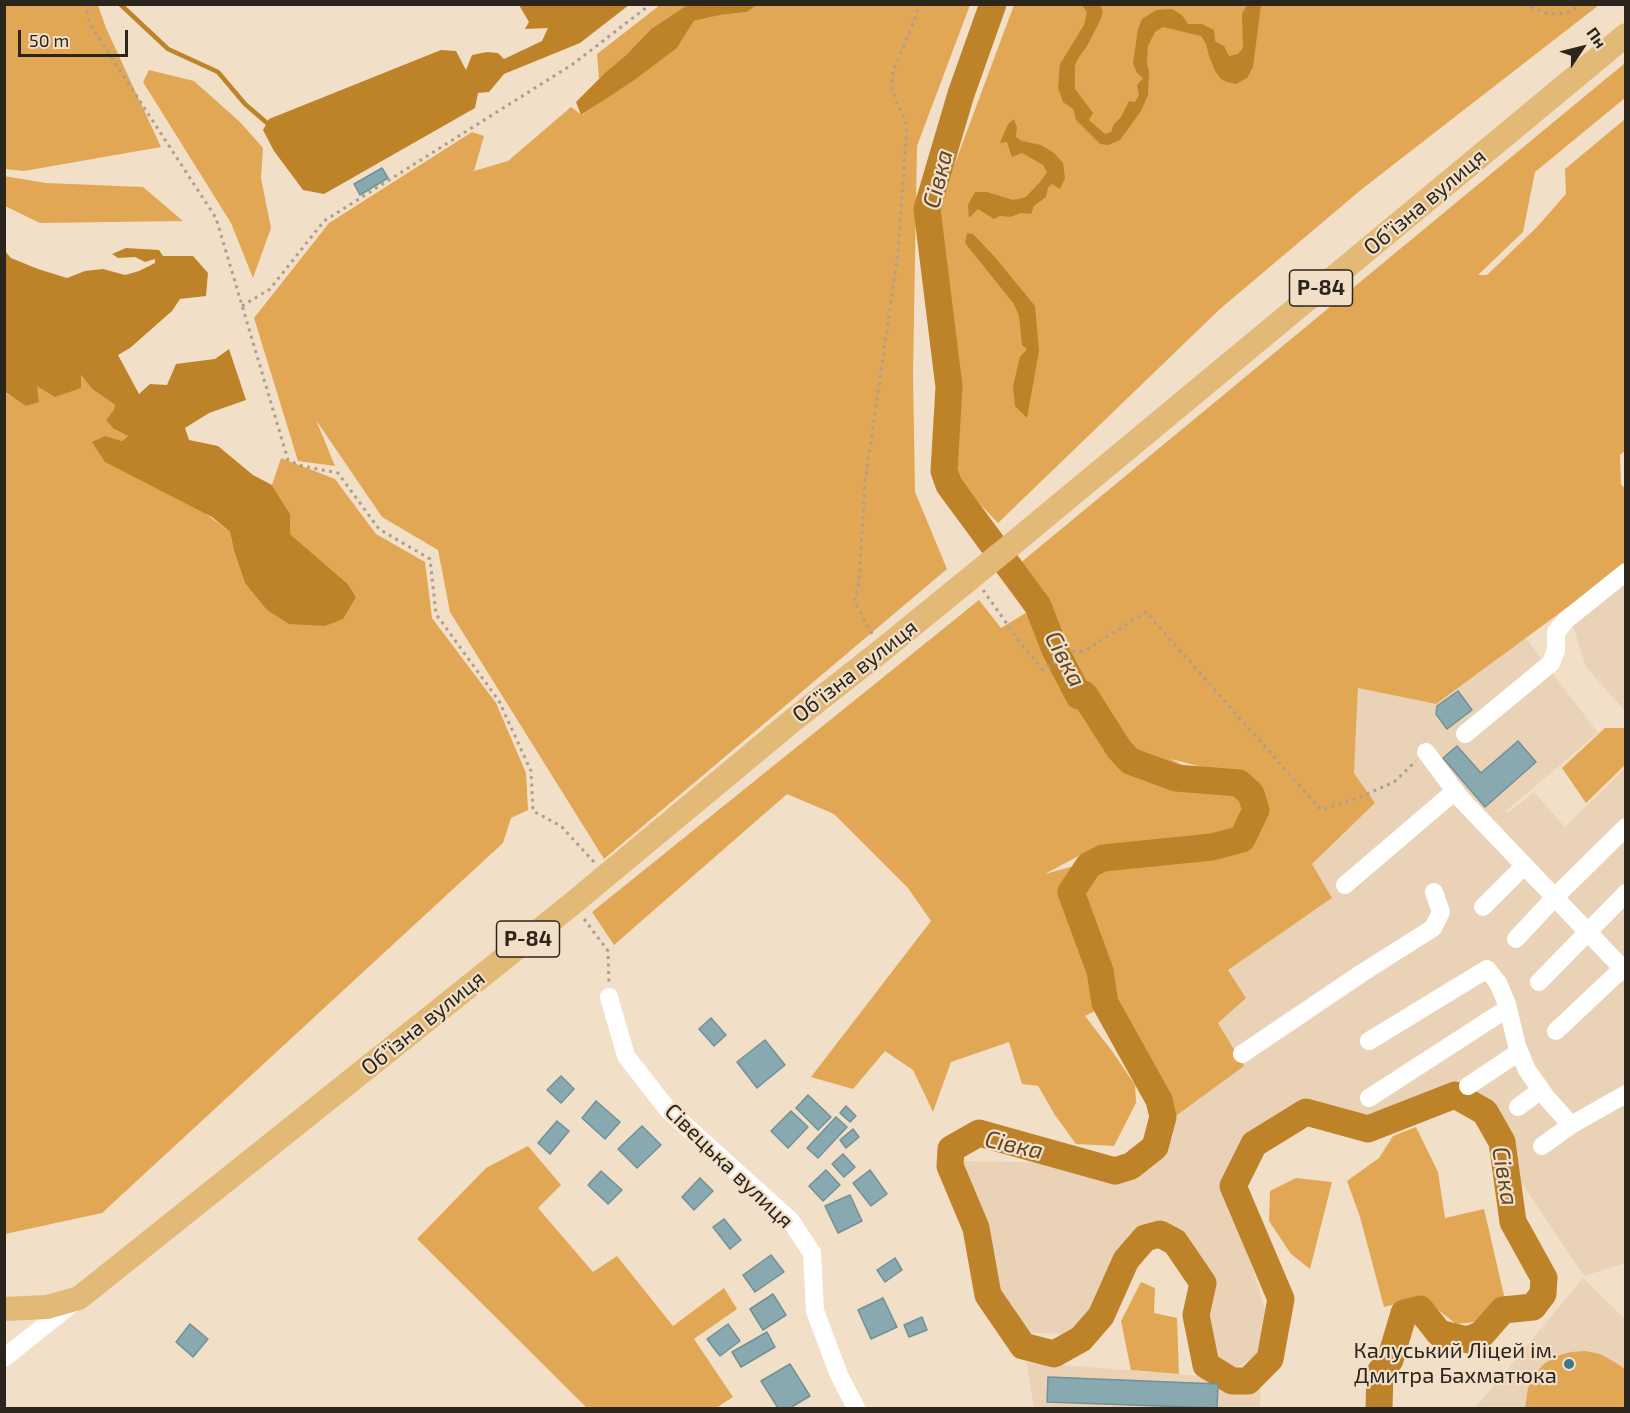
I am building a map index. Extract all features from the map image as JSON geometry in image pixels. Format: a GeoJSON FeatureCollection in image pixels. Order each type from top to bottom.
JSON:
{"type":"FeatureCollection","features":[{"type":"Feature","properties":{"kind":"main road","name":"Обʼїзна вулиця"},"geometry":{"type":"LineString","coordinates":[[4,1309],[47,1307],[79,1298],[572,904],[792,721],[1016,541],[1626,35]]}},
{"type":"Feature","properties":{"kind":"street"},"geometry":{"type":"LineString","coordinates":[[1465,734],[1551,663],[1556,650],[1556,632],[1566,620],[1626,572]]}},
{"type":"Feature","properties":{"kind":"street"},"geometry":{"type":"LineString","coordinates":[[1426,752],[1461,799],[1624,970],[1556,1031]]}},
{"type":"Feature","properties":{"kind":"street"},"geometry":{"type":"LineString","coordinates":[[1345,885],[1455,791]]}},
{"type":"Feature","properties":{"kind":"street"},"geometry":{"type":"LineString","coordinates":[[1515,939],[1626,827]]}},
{"type":"Feature","properties":{"kind":"street"},"geometry":{"type":"LineString","coordinates":[[1483,907],[1524,866]]}},
{"type":"Feature","properties":{"kind":"street"},"geometry":{"type":"LineString","coordinates":[[1242,1054],[1433,928],[1441,912],[1434,892]]}},
{"type":"Feature","properties":{"kind":"street"},"geometry":{"type":"LineString","coordinates":[[1539,982],[1626,893]]}},
{"type":"Feature","properties":{"kind":"street"},"geometry":{"type":"LineString","coordinates":[[1369,1041],[1487,969],[1498,983],[1508,1008],[1519,1052],[1527,1070],[1570,1125]]}},
{"type":"Feature","properties":{"kind":"street","name":"Сівецька вулиця"},"geometry":{"type":"LineString","coordinates":[[609,997],[626,1056],[668,1110],[791,1221],[812,1253],[815,1311],[839,1375],[856,1408]]}},
{"type":"Feature","properties":{"kind":"street"},"geometry":{"type":"LineString","coordinates":[[1369,1098],[1508,1008]]}},
{"type":"Feature","properties":{"kind":"street"},"geometry":{"type":"LineString","coordinates":[[1468,1086],[1519,1052]]}},
{"type":"Feature","properties":{"kind":"street"},"geometry":{"type":"LineString","coordinates":[[1518,1107],[1541,1090]]}},
{"type":"Feature","properties":{"kind":"street"},"geometry":{"type":"LineString","coordinates":[[1542,1146],[1570,1125],[1626,1094]]}},
{"type":"Feature","properties":{"kind":"street","name":"Обʼїзна вулиця"},"geometry":{"type":"LineString","coordinates":[[4,1358],[79,1298]]}},
{"type":"Feature","properties":{"kind":"path"},"geometry":{"type":"LineString","coordinates":[[84,4],[92,26],[216,218],[288,460],[302,466],[338,473],[379,529],[430,559],[436,614],[499,700],[531,771],[533,811],[561,826],[607,875]]}},
{"type":"Feature","properties":{"kind":"path"},"geometry":{"type":"LineString","coordinates":[[242,306],[270,289],[324,221],[573,64],[651,4]]}},
{"type":"Feature","properties":{"kind":"path"},"geometry":{"type":"LineString","coordinates":[[881,651],[854,600],[859,582],[865,483],[898,252],[907,126],[892,90],[893,71],[919,4]]}},
{"type":"Feature","properties":{"kind":"path"},"geometry":{"type":"LineString","coordinates":[[1524,4],[1545,13],[1560,14],[1582,4]]}},
{"type":"Feature","properties":{"kind":"path"},"geometry":{"type":"LineString","coordinates":[[973,576],[1042,670],[1069,652],[1084,651],[1146,612],[1321,810],[1358,798],[1394,782],[1426,752]]}},
{"type":"Feature","properties":{"kind":"path"},"geometry":{"type":"LineString","coordinates":[[572,904],[608,951],[609,997]]}},
{"type":"Feature","properties":{"kind":"shaded area"},"geometry":{"type":"Polygon","coordinates":[[[5,4],[98,5],[106,28],[161,147],[24,171],[5,169],[5,4]]]}},
{"type":"Feature","properties":{"kind":"shaded area"},"geometry":{"type":"Polygon","coordinates":[[[519,5],[629,5],[580,43],[504,74],[489,92],[478,93],[475,108],[324,194],[303,190],[274,151],[263,130],[269,119],[441,50],[456,51],[466,70],[472,55],[487,52],[498,53],[504,59],[542,41],[548,28],[525,29],[529,22],[519,5]]]}},
{"type":"Feature","properties":{"kind":"shaded area"},"geometry":{"type":"Polygon","coordinates":[[[660,5],[687,5],[651,29],[599,79],[597,54],[660,5]]]}},
{"type":"Feature","properties":{"kind":"shaded area"},"geometry":{"type":"Polygon","coordinates":[[[687,5],[757,5],[747,12],[694,21],[677,48],[633,81],[581,115],[576,102],[651,29],[687,5]]]}},
{"type":"Feature","properties":{"kind":"shaded area"},"geometry":{"type":"Polygon","coordinates":[[[757,5],[970,5],[917,146],[913,374],[915,492],[947,569],[604,859],[450,612],[438,550],[382,517],[316,420],[335,466],[298,461],[254,318],[329,223],[472,132],[484,136],[474,171],[508,161],[571,107],[582,115],[677,48],[694,21],[747,12],[757,5]]]}},
{"type":"Feature","properties":{"kind":"shaded area"},"geometry":{"type":"Polygon","coordinates":[[[1014,5],[1599,5],[1362,189],[1220,309],[998,523],[960,483],[956,470],[960,388],[936,214],[1014,5]]]}},
{"type":"Feature","properties":{"kind":"shaded area"},"geometry":{"type":"Polygon","coordinates":[[[1082,5],[1100,5],[1103,12],[1075,65],[1075,89],[1093,113],[1089,120],[1105,134],[1111,132],[1129,101],[1135,102],[1139,95],[1137,85],[1143,78],[1137,73],[1133,63],[1138,29],[1142,19],[1156,10],[1172,9],[1182,15],[1188,24],[1202,24],[1214,30],[1215,41],[1224,46],[1229,56],[1238,54],[1243,48],[1242,14],[1247,5],[1261,5],[1253,67],[1247,78],[1236,84],[1227,82],[1221,79],[1215,71],[1201,36],[1163,27],[1155,32],[1148,46],[1148,95],[1141,111],[1120,140],[1108,145],[1100,144],[1076,120],[1073,109],[1063,102],[1058,88],[1060,64],[1084,25],[1087,12],[1082,5]]]}},
{"type":"Feature","properties":{"kind":"shaded area"},"geometry":{"type":"Polygon","coordinates":[[[1625,63],[1625,98],[1535,172],[1523,232],[1478,275],[1487,275],[1537,227],[1566,194],[1565,169],[1625,119],[1626,450],[1620,455],[1621,484],[1625,489],[1625,565],[1436,704],[1358,688],[1354,773],[1375,803],[1312,864],[1332,898],[1228,970],[1246,998],[1218,1023],[1244,1066],[1173,1118],[1112,1002],[1106,970],[1078,894],[1097,870],[1242,847],[1266,813],[1241,777],[1171,759],[1232,791],[1246,808],[1237,832],[1084,853],[1045,874],[1074,866],[1066,889],[1094,974],[1099,1009],[1085,1016],[1135,1085],[1136,1103],[1114,1146],[1076,1144],[1038,1086],[1022,1084],[1009,1042],[951,1062],[933,1112],[913,1070],[885,1051],[853,1089],[811,1077],[931,921],[908,888],[834,814],[787,794],[614,945],[592,912],[979,600],[1001,628],[1029,611],[1059,673],[1072,667],[1045,604],[1019,564],[1625,63]]]}},
{"type":"Feature","properties":{"kind":"shaded area"},"geometry":{"type":"Polygon","coordinates":[[[149,70],[194,81],[240,122],[263,148],[261,178],[271,228],[253,278],[231,223],[143,82],[149,70]]]}},
{"type":"Feature","properties":{"kind":"shaded area"},"geometry":{"type":"Polygon","coordinates":[[[1014,119],[1017,127],[1016,137],[1022,141],[1041,145],[1054,153],[1063,163],[1065,178],[1060,189],[1052,184],[1048,188],[1046,197],[1034,206],[1031,214],[1021,213],[994,219],[978,209],[969,218],[968,205],[975,192],[987,192],[1013,200],[1026,197],[1047,172],[1043,165],[1022,153],[1012,157],[1007,142],[1000,143],[1008,124],[1014,119]]]}},
{"type":"Feature","properties":{"kind":"shaded area"},"geometry":{"type":"Polygon","coordinates":[[[4,176],[46,183],[143,187],[183,221],[40,223],[5,206],[4,176]]]}},
{"type":"Feature","properties":{"kind":"shaded area"},"geometry":{"type":"Polygon","coordinates":[[[967,233],[973,234],[994,256],[1035,306],[1039,351],[1027,418],[1015,406],[1013,386],[1020,357],[1027,349],[1022,345],[1019,316],[1014,304],[965,243],[967,233]]]}},
{"type":"Feature","properties":{"kind":"shaded area"},"geometry":{"type":"Polygon","coordinates":[[[126,248],[159,250],[163,256],[193,256],[208,273],[206,296],[180,299],[172,311],[130,348],[118,355],[139,394],[150,384],[167,385],[176,364],[215,359],[229,349],[246,400],[209,413],[185,428],[189,440],[218,446],[253,475],[272,485],[290,514],[290,534],[348,584],[356,597],[343,619],[325,626],[289,624],[267,610],[245,583],[230,532],[212,517],[105,462],[92,442],[105,436],[122,441],[128,436],[114,429],[106,420],[115,405],[92,389],[81,375],[81,388],[55,397],[37,386],[39,402],[26,406],[5,392],[5,251],[11,258],[67,278],[85,271],[103,269],[125,275],[155,263],[155,259],[145,262],[135,257],[118,258],[112,254],[126,248]]]}},
{"type":"Feature","properties":{"kind":"shaded area"},"geometry":{"type":"Polygon","coordinates":[[[80,374],[92,389],[115,405],[114,429],[128,436],[122,441],[105,437],[230,532],[245,583],[356,597],[348,584],[290,534],[290,514],[272,485],[281,458],[335,479],[376,534],[425,562],[432,618],[496,703],[526,773],[528,810],[511,818],[503,843],[102,1213],[5,1234],[4,392],[27,406],[37,385],[80,374]]]}},
{"type":"Feature","properties":{"kind":"shaded area"},"geometry":{"type":"Polygon","coordinates":[[[1625,575],[1625,711],[1586,667],[1570,617],[1625,575]]]}},
{"type":"Feature","properties":{"kind":"shaded area"},"geometry":{"type":"Polygon","coordinates":[[[1525,637],[1598,733],[1506,811],[1509,812],[1534,792],[1565,827],[1625,768],[1625,1263],[1584,1276],[1519,1179],[1506,1132],[1476,1099],[1449,1093],[1368,1124],[1320,1107],[1310,1106],[1251,1140],[1235,1163],[1227,1184],[1266,1313],[1264,1351],[1236,1368],[1216,1358],[1209,1309],[1198,1261],[1182,1241],[1158,1229],[1138,1239],[1119,1260],[1095,1313],[1081,1335],[1021,1332],[996,1294],[982,1227],[960,1161],[1066,1163],[1118,1176],[1131,1173],[1173,1138],[1173,1118],[1243,1066],[1218,1023],[1228,970],[1332,898],[1312,864],[1375,803],[1354,773],[1358,688],[1436,704],[1525,637]]]}},
{"type":"Feature","properties":{"kind":"shaded area"},"geometry":{"type":"Polygon","coordinates":[[[1605,728],[1625,728],[1625,765],[1586,803],[1562,768],[1605,728]]]}},
{"type":"Feature","properties":{"kind":"shaded area"},"geometry":{"type":"Polygon","coordinates":[[[1416,1127],[1438,1172],[1445,1218],[1484,1209],[1506,1304],[1485,1321],[1456,1324],[1422,1297],[1384,1307],[1360,1217],[1347,1181],[1379,1158],[1393,1136],[1416,1127]]]}},
{"type":"Feature","properties":{"kind":"shaded area"},"geometry":{"type":"Polygon","coordinates":[[[528,1146],[561,1185],[538,1208],[593,1272],[617,1256],[673,1326],[724,1288],[737,1309],[694,1339],[733,1397],[716,1408],[587,1408],[417,1239],[486,1168],[528,1146]]]}},
{"type":"Feature","properties":{"kind":"shaded area"},"geometry":{"type":"Polygon","coordinates":[[[1296,1178],[1332,1182],[1310,1269],[1291,1254],[1269,1221],[1270,1191],[1296,1178]]]}},
{"type":"Feature","properties":{"kind":"shaded area","name":"Калуський Ліцей ім. Дмитра Бахматюка"},"geometry":{"type":"Polygon","coordinates":[[[1583,1278],[1625,1319],[1625,1408],[1475,1408],[1583,1278]]]}},
{"type":"Feature","properties":{"kind":"shaded area"},"geometry":{"type":"Polygon","coordinates":[[[1141,1282],[1155,1288],[1154,1313],[1177,1318],[1179,1374],[1131,1370],[1121,1321],[1141,1282]]]}},
{"type":"Feature","properties":{"kind":"shaded area"},"geometry":{"type":"Polygon","coordinates":[[[1585,1351],[1600,1354],[1625,1369],[1625,1408],[1525,1408],[1528,1388],[1534,1375],[1544,1364],[1556,1356],[1585,1351]]]}},
{"type":"Feature","properties":{"kind":"shaded area"},"geometry":{"type":"Polygon","coordinates":[[[1026,1362],[1261,1381],[1260,1408],[1034,1408],[1026,1362]]]}},
{"type":"Feature","properties":{"kind":"building"},"geometry":{"type":"Polygon","coordinates":[[[382,168],[388,178],[360,195],[354,184],[382,168]]]}},
{"type":"Feature","properties":{"kind":"building"},"geometry":{"type":"Polygon","coordinates":[[[1458,691],[1472,710],[1447,729],[1436,714],[1437,706],[1458,691]]]}},
{"type":"Feature","properties":{"kind":"building"},"geometry":{"type":"Polygon","coordinates":[[[1518,741],[1536,762],[1485,807],[1443,758],[1457,746],[1481,773],[1518,741]]]}},
{"type":"Feature","properties":{"kind":"building"},"geometry":{"type":"Polygon","coordinates":[[[711,1018],[726,1035],[714,1046],[699,1029],[711,1018]]]}},
{"type":"Feature","properties":{"kind":"building"},"geometry":{"type":"Polygon","coordinates":[[[765,1040],[785,1065],[757,1088],[737,1062],[765,1040]]]}},
{"type":"Feature","properties":{"kind":"building"},"geometry":{"type":"Polygon","coordinates":[[[561,1076],[574,1089],[561,1103],[547,1090],[561,1076]]]}},
{"type":"Feature","properties":{"kind":"building"},"geometry":{"type":"Polygon","coordinates":[[[808,1095],[831,1117],[818,1130],[796,1108],[808,1095]]]}},
{"type":"Feature","properties":{"kind":"building"},"geometry":{"type":"Polygon","coordinates":[[[596,1101],[620,1122],[605,1139],[582,1118],[596,1101]]]}},
{"type":"Feature","properties":{"kind":"building"},"geometry":{"type":"Polygon","coordinates":[[[846,1106],[856,1116],[850,1122],[840,1113],[846,1106]]]}},
{"type":"Feature","properties":{"kind":"building"},"geometry":{"type":"Polygon","coordinates":[[[791,1111],[808,1127],[788,1148],[771,1131],[791,1111]]]}},
{"type":"Feature","properties":{"kind":"building"},"geometry":{"type":"Polygon","coordinates":[[[836,1117],[847,1127],[818,1158],[807,1148],[836,1117]]]}},
{"type":"Feature","properties":{"kind":"building"},"geometry":{"type":"Polygon","coordinates":[[[557,1121],[569,1131],[550,1154],[538,1143],[557,1121]]]}},
{"type":"Feature","properties":{"kind":"building"},"geometry":{"type":"Polygon","coordinates":[[[642,1126],[661,1145],[637,1168],[618,1149],[642,1126]]]}},
{"type":"Feature","properties":{"kind":"building"},"geometry":{"type":"Polygon","coordinates":[[[853,1129],[859,1137],[846,1148],[840,1140],[853,1129]]]}},
{"type":"Feature","properties":{"kind":"building"},"geometry":{"type":"Polygon","coordinates":[[[843,1154],[855,1167],[844,1177],[832,1164],[843,1154]]]}},
{"type":"Feature","properties":{"kind":"building"},"geometry":{"type":"Polygon","coordinates":[[[826,1170],[840,1185],[823,1201],[809,1186],[826,1170]]]}},
{"type":"Feature","properties":{"kind":"building"},"geometry":{"type":"Polygon","coordinates":[[[870,1170],[887,1194],[871,1206],[853,1183],[870,1170]]]}},
{"type":"Feature","properties":{"kind":"building"},"geometry":{"type":"Polygon","coordinates":[[[601,1171],[622,1190],[608,1204],[588,1185],[601,1171]]]}},
{"type":"Feature","properties":{"kind":"building"},"geometry":{"type":"Polygon","coordinates":[[[700,1178],[713,1191],[694,1210],[682,1197],[700,1178]]]}},
{"type":"Feature","properties":{"kind":"building"},"geometry":{"type":"Polygon","coordinates":[[[850,1195],[862,1221],[838,1233],[825,1206],[850,1195]]]}},
{"type":"Feature","properties":{"kind":"building"},"geometry":{"type":"Polygon","coordinates":[[[724,1219],[741,1240],[730,1249],[713,1227],[724,1219]]]}},
{"type":"Feature","properties":{"kind":"building"},"geometry":{"type":"Polygon","coordinates":[[[771,1255],[784,1272],[755,1292],[743,1275],[771,1255]]]}},
{"type":"Feature","properties":{"kind":"building"},"geometry":{"type":"Polygon","coordinates":[[[895,1258],[902,1270],[885,1282],[877,1270],[895,1258]]]}},
{"type":"Feature","properties":{"kind":"building"},"geometry":{"type":"Polygon","coordinates":[[[773,1294],[786,1315],[763,1330],[750,1309],[773,1294]]]}},
{"type":"Feature","properties":{"kind":"building"},"geometry":{"type":"Polygon","coordinates":[[[883,1298],[897,1327],[871,1339],[858,1310],[883,1298]]]}},
{"type":"Feature","properties":{"kind":"building"},"geometry":{"type":"Polygon","coordinates":[[[922,1317],[927,1330],[909,1337],[904,1325],[922,1317]]]}},
{"type":"Feature","properties":{"kind":"building"},"geometry":{"type":"Polygon","coordinates":[[[190,1324],[208,1339],[193,1357],[176,1342],[190,1324]]]}},
{"type":"Feature","properties":{"kind":"building"},"geometry":{"type":"Polygon","coordinates":[[[728,1324],[740,1341],[720,1356],[707,1339],[728,1324]]]}},
{"type":"Feature","properties":{"kind":"building"},"geometry":{"type":"Polygon","coordinates":[[[767,1332],[775,1347],[741,1367],[732,1352],[767,1332]]]}},
{"type":"Feature","properties":{"kind":"building"},"geometry":{"type":"Polygon","coordinates":[[[790,1364],[810,1396],[790,1408],[778,1408],[761,1381],[790,1364]]]}},
{"type":"Feature","properties":{"kind":"building"},"geometry":{"type":"Polygon","coordinates":[[[1048,1377],[1218,1384],[1217,1408],[1047,1402],[1048,1377]]]}},
{"type":"Feature","properties":{"kind":"waterway"},"geometry":{"type":"LineString","coordinates":[[120,4],[168,49],[218,72],[245,104],[267,123]]}},
{"type":"Feature","properties":{"kind":"waterway","name":"Сівка"},"geometry":{"type":"LineString","coordinates":[[993,4],[961,94],[927,209],[949,387],[944,471],[949,485],[1038,606],[1055,650],[1079,696],[1084,694],[1119,749],[1130,761],[1176,778],[1239,783],[1251,794],[1256,810],[1242,839],[1212,847],[1103,858],[1089,865],[1071,892],[1100,971],[1105,1003],[1159,1100],[1163,1117],[1155,1147],[1131,1166],[1115,1171],[979,1133],[951,1149],[950,1166],[976,1228],[988,1295],[1023,1346],[1054,1354],[1081,1339],[1101,1316],[1126,1260],[1145,1238],[1160,1234],[1175,1242],[1203,1283],[1196,1315],[1206,1365],[1232,1381],[1248,1381],[1270,1359],[1281,1299],[1233,1186],[1254,1144],[1306,1112],[1368,1129],[1455,1095],[1485,1112],[1502,1142],[1513,1222],[1544,1278],[1543,1294],[1533,1307],[1503,1310],[1482,1334],[1468,1340],[1439,1333],[1420,1309],[1404,1313],[1390,1360],[1380,1372],[1379,1408]]}},
{"type":"Feature","properties":{"kind":"place","name":"Калуський Ліцей ім. Дмитра Бахматюка"},"geometry":{"type":"Point","coordinates":[1569,1364]}}]}
